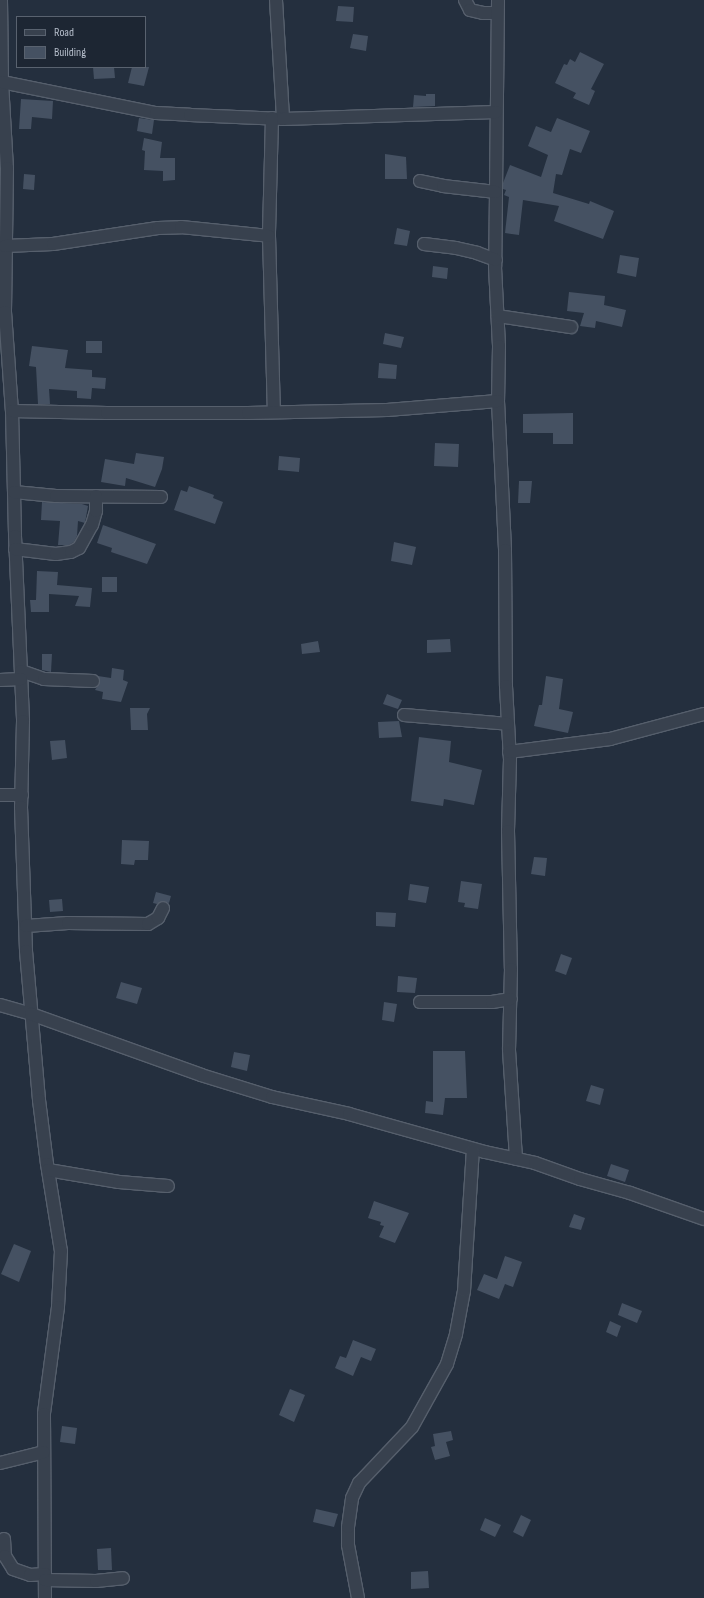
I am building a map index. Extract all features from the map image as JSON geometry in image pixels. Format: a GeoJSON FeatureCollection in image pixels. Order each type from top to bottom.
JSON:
{"type":"FeatureCollection","features":[{"type":"Feature","properties":{"kind":"street"},"geometry":{"type":"LineString","coordinates":[[1,0],[2,82],[7,168],[5,312],[12,411],[23,721],[22,795],[26,926],[31,1014],[48,1170],[61,1251],[58,1307],[44,1414],[45,1598]]}},
{"type":"Feature","properties":{"kind":"street"},"geometry":{"type":"LineString","coordinates":[[274,411],[269,236],[277,119],[276,0]]}},
{"type":"Feature","properties":{"kind":"street"},"geometry":{"type":"LineString","coordinates":[[464,0],[470,10],[482,13],[498,13]]}},
{"type":"Feature","properties":{"kind":"street"},"geometry":{"type":"LineString","coordinates":[[498,0],[496,112],[498,400],[505,550],[509,752],[511,998],[509,1050],[516,1159]]}},
{"type":"Feature","properties":{"kind":"street"},"geometry":{"type":"LineString","coordinates":[[2,82],[156,113],[277,119],[496,112]]}},
{"type":"Feature","properties":{"kind":"street"},"geometry":{"type":"LineString","coordinates":[[420,181],[443,186],[496,192]]}},
{"type":"Feature","properties":{"kind":"street"},"geometry":{"type":"LineString","coordinates":[[5,246],[53,244],[130,231],[181,227],[269,236]]}},
{"type":"Feature","properties":{"kind":"street"},"geometry":{"type":"LineString","coordinates":[[424,244],[462,250],[496,260]]}},
{"type":"Feature","properties":{"kind":"street"},"geometry":{"type":"LineString","coordinates":[[498,316],[571,326]]}},
{"type":"Feature","properties":{"kind":"street"},"geometry":{"type":"LineString","coordinates":[[12,411],[248,413],[274,411],[387,410],[498,400]]}},
{"type":"Feature","properties":{"kind":"street"},"geometry":{"type":"LineString","coordinates":[[14,492],[56,496],[161,496]]}},
{"type":"Feature","properties":{"kind":"street"},"geometry":{"type":"LineString","coordinates":[[16,549],[56,554],[71,552],[80,548],[92,525],[96,510],[96,496]]}},
{"type":"Feature","properties":{"kind":"street"},"geometry":{"type":"LineString","coordinates":[[0,680],[21,675],[44,679],[93,681]]}},
{"type":"Feature","properties":{"kind":"street"},"geometry":{"type":"LineString","coordinates":[[509,752],[610,740],[704,714]]}},
{"type":"Feature","properties":{"kind":"street"},"geometry":{"type":"LineString","coordinates":[[404,715],[508,724]]}},
{"type":"Feature","properties":{"kind":"street"},"geometry":{"type":"LineString","coordinates":[[0,795],[22,795]]}},
{"type":"Feature","properties":{"kind":"street"},"geometry":{"type":"LineString","coordinates":[[26,926],[68,923],[148,924],[158,918],[163,908]]}},
{"type":"Feature","properties":{"kind":"street"},"geometry":{"type":"LineString","coordinates":[[420,1002],[492,1002],[511,998]]}},
{"type":"Feature","properties":{"kind":"street"},"geometry":{"type":"LineString","coordinates":[[0,1005],[31,1014],[201,1075],[272,1097],[349,1114],[473,1149],[535,1163],[580,1179],[630,1193],[704,1219]]}},
{"type":"Feature","properties":{"kind":"street"},"geometry":{"type":"LineString","coordinates":[[358,1598],[348,1545],[348,1527],[352,1498],[359,1483],[412,1427],[448,1364],[456,1334],[464,1291],[473,1149]]}},
{"type":"Feature","properties":{"kind":"street"},"geometry":{"type":"LineString","coordinates":[[48,1170],[119,1182],[168,1186]]}},
{"type":"Feature","properties":{"kind":"street"},"geometry":{"type":"LineString","coordinates":[[0,1463],[44,1452]]}},
{"type":"Feature","properties":{"kind":"street"},"geometry":{"type":"LineString","coordinates":[[4,1539],[5,1556],[12,1569],[30,1575],[96,1581],[123,1578]]}},
{"type":"Feature","properties":{"kind":"building"},"geometry":{"type":"Polygon","coordinates":[[[338,6],[354,7],[353,22],[336,21],[338,6]]]}},
{"type":"Feature","properties":{"kind":"building"},"geometry":{"type":"Polygon","coordinates":[[[353,34],[368,36],[366,51],[350,48],[353,34]]]}},
{"type":"Feature","properties":{"kind":"building"},"geometry":{"type":"Polygon","coordinates":[[[580,52],[604,64],[591,89],[595,91],[589,105],[573,98],[576,93],[555,83],[564,64],[567,65],[570,59],[575,62],[580,52]]]}},
{"type":"Feature","properties":{"kind":"building"},"geometry":{"type":"Polygon","coordinates":[[[149,67],[144,86],[128,83],[132,68],[149,67]]]}},
{"type":"Feature","properties":{"kind":"building"},"geometry":{"type":"Polygon","coordinates":[[[93,68],[114,68],[115,78],[94,79],[93,68]]]}},
{"type":"Feature","properties":{"kind":"building"},"geometry":{"type":"Polygon","coordinates":[[[426,94],[435,94],[435,106],[413,107],[414,95],[426,96],[426,94]]]}},
{"type":"Feature","properties":{"kind":"building"},"geometry":{"type":"Polygon","coordinates":[[[21,99],[53,101],[52,119],[32,117],[31,129],[19,129],[21,99]]]}},
{"type":"Feature","properties":{"kind":"building"},"geometry":{"type":"Polygon","coordinates":[[[139,118],[154,120],[152,134],[137,131],[139,118]]]}},
{"type":"Feature","properties":{"kind":"building"},"geometry":{"type":"Polygon","coordinates":[[[557,118],[590,131],[581,153],[570,149],[562,175],[556,174],[553,193],[589,204],[590,201],[614,211],[603,239],[554,221],[559,206],[523,200],[519,235],[505,233],[509,197],[504,195],[506,190],[503,189],[503,183],[510,165],[541,177],[548,155],[528,146],[536,126],[551,132],[557,118]]]}},
{"type":"Feature","properties":{"kind":"building"},"geometry":{"type":"Polygon","coordinates":[[[144,138],[162,142],[160,158],[175,158],[175,180],[163,181],[163,171],[144,170],[145,151],[142,150],[144,138]]]}},
{"type":"Feature","properties":{"kind":"building"},"geometry":{"type":"Polygon","coordinates":[[[385,154],[406,157],[407,179],[385,179],[385,154]]]}},
{"type":"Feature","properties":{"kind":"building"},"geometry":{"type":"Polygon","coordinates":[[[24,174],[35,175],[34,190],[23,189],[24,174]]]}},
{"type":"Feature","properties":{"kind":"building"},"geometry":{"type":"Polygon","coordinates":[[[397,228],[410,231],[407,246],[394,244],[397,228]]]}},
{"type":"Feature","properties":{"kind":"building"},"geometry":{"type":"Polygon","coordinates":[[[620,255],[639,258],[636,277],[617,273],[620,255]]]}},
{"type":"Feature","properties":{"kind":"building"},"geometry":{"type":"Polygon","coordinates":[[[433,266],[448,268],[447,279],[432,277],[433,266]]]}},
{"type":"Feature","properties":{"kind":"building"},"geometry":{"type":"Polygon","coordinates":[[[569,292],[605,296],[604,305],[626,310],[622,327],[596,321],[595,328],[580,326],[584,313],[567,311],[569,292]]]}},
{"type":"Feature","properties":{"kind":"building"},"geometry":{"type":"Polygon","coordinates":[[[385,333],[404,337],[401,348],[383,344],[385,333]]]}},
{"type":"Feature","properties":{"kind":"building"},"geometry":{"type":"Polygon","coordinates":[[[86,341],[102,341],[102,353],[86,353],[86,341]]]}},
{"type":"Feature","properties":{"kind":"building"},"geometry":{"type":"Polygon","coordinates":[[[32,346],[68,350],[65,368],[92,370],[92,377],[106,378],[105,389],[92,388],[91,399],[77,398],[77,391],[49,389],[50,404],[38,404],[36,367],[29,366],[32,346]]]}},
{"type":"Feature","properties":{"kind":"building"},"geometry":{"type":"Polygon","coordinates":[[[379,363],[397,365],[396,379],[378,378],[379,363]]]}},
{"type":"Feature","properties":{"kind":"building"},"geometry":{"type":"Polygon","coordinates":[[[573,413],[573,444],[553,444],[553,433],[523,433],[523,414],[573,413]]]}},
{"type":"Feature","properties":{"kind":"building"},"geometry":{"type":"Polygon","coordinates":[[[435,443],[459,444],[458,467],[434,466],[435,443]]]}},
{"type":"Feature","properties":{"kind":"building"},"geometry":{"type":"Polygon","coordinates":[[[136,453],[164,457],[162,469],[155,487],[126,478],[125,486],[101,482],[105,459],[134,464],[136,453]]]}},
{"type":"Feature","properties":{"kind":"building"},"geometry":{"type":"Polygon","coordinates":[[[279,456],[300,458],[299,472],[278,470],[279,456]]]}},
{"type":"Feature","properties":{"kind":"building"},"geometry":{"type":"Polygon","coordinates":[[[519,481],[532,481],[530,503],[518,503],[519,481]]]}},
{"type":"Feature","properties":{"kind":"building"},"geometry":{"type":"Polygon","coordinates":[[[189,486],[214,495],[213,498],[223,502],[215,524],[174,510],[181,490],[187,492],[189,486]]]}},
{"type":"Feature","properties":{"kind":"building"},"geometry":{"type":"Polygon","coordinates":[[[42,502],[82,504],[88,506],[85,523],[78,521],[77,536],[74,542],[69,545],[58,545],[60,521],[41,520],[42,502]]]}},
{"type":"Feature","properties":{"kind":"building"},"geometry":{"type":"Polygon","coordinates":[[[103,525],[156,544],[147,564],[111,552],[112,548],[97,543],[103,525]]]}},
{"type":"Feature","properties":{"kind":"building"},"geometry":{"type":"Polygon","coordinates":[[[394,542],[416,547],[412,565],[391,561],[394,542]]]}},
{"type":"Feature","properties":{"kind":"building"},"geometry":{"type":"Polygon","coordinates":[[[37,571],[58,572],[57,585],[92,588],[90,607],[75,606],[79,596],[49,594],[49,612],[31,612],[30,600],[36,600],[37,571]]]}},
{"type":"Feature","properties":{"kind":"building"},"geometry":{"type":"Polygon","coordinates":[[[102,577],[117,577],[117,592],[102,592],[102,577]]]}},
{"type":"Feature","properties":{"kind":"building"},"geometry":{"type":"Polygon","coordinates":[[[450,639],[451,652],[427,653],[427,640],[450,639]]]}},
{"type":"Feature","properties":{"kind":"building"},"geometry":{"type":"Polygon","coordinates":[[[318,641],[320,652],[302,654],[301,644],[318,641]]]}},
{"type":"Feature","properties":{"kind":"building"},"geometry":{"type":"Polygon","coordinates":[[[42,654],[52,654],[51,672],[42,670],[42,654]]]}},
{"type":"Feature","properties":{"kind":"building"},"geometry":{"type":"Polygon","coordinates":[[[112,668],[124,670],[123,680],[128,682],[121,702],[102,699],[103,692],[95,690],[100,682],[98,676],[111,678],[112,668]]]}},
{"type":"Feature","properties":{"kind":"building"},"geometry":{"type":"Polygon","coordinates":[[[546,676],[563,679],[559,709],[573,712],[568,733],[534,726],[539,705],[542,705],[546,676]]]}},
{"type":"Feature","properties":{"kind":"building"},"geometry":{"type":"Polygon","coordinates":[[[387,694],[402,700],[398,709],[383,704],[387,694]]]}},
{"type":"Feature","properties":{"kind":"building"},"geometry":{"type":"Polygon","coordinates":[[[130,708],[150,708],[147,714],[148,730],[131,730],[130,708]]]}},
{"type":"Feature","properties":{"kind":"building"},"geometry":{"type":"Polygon","coordinates":[[[399,721],[402,737],[379,738],[378,722],[399,721]]]}},
{"type":"Feature","properties":{"kind":"building"},"geometry":{"type":"Polygon","coordinates":[[[419,737],[451,741],[449,762],[482,770],[474,805],[444,799],[443,806],[411,801],[419,737]]]}},
{"type":"Feature","properties":{"kind":"building"},"geometry":{"type":"Polygon","coordinates":[[[65,740],[67,758],[52,760],[50,741],[65,740]]]}},
{"type":"Feature","properties":{"kind":"building"},"geometry":{"type":"Polygon","coordinates":[[[122,840],[149,841],[148,860],[135,860],[134,865],[121,864],[122,840]]]}},
{"type":"Feature","properties":{"kind":"building"},"geometry":{"type":"Polygon","coordinates":[[[534,857],[547,858],[545,876],[531,874],[534,857]]]}},
{"type":"Feature","properties":{"kind":"building"},"geometry":{"type":"Polygon","coordinates":[[[461,881],[482,884],[478,909],[464,907],[465,903],[458,902],[461,881]]]}},
{"type":"Feature","properties":{"kind":"building"},"geometry":{"type":"Polygon","coordinates":[[[410,884],[429,887],[426,903],[408,900],[410,884]]]}},
{"type":"Feature","properties":{"kind":"building"},"geometry":{"type":"Polygon","coordinates":[[[156,892],[171,896],[169,903],[163,901],[157,904],[153,903],[156,892]]]}},
{"type":"Feature","properties":{"kind":"building"},"geometry":{"type":"Polygon","coordinates":[[[62,899],[63,911],[50,912],[49,900],[62,899]]]}},
{"type":"Feature","properties":{"kind":"building"},"geometry":{"type":"Polygon","coordinates":[[[376,912],[396,913],[395,927],[376,926],[376,912]]]}},
{"type":"Feature","properties":{"kind":"building"},"geometry":{"type":"Polygon","coordinates":[[[561,954],[572,958],[566,975],[555,971],[561,954]]]}},
{"type":"Feature","properties":{"kind":"building"},"geometry":{"type":"Polygon","coordinates":[[[398,976],[417,978],[415,993],[397,992],[398,976]]]}},
{"type":"Feature","properties":{"kind":"building"},"geometry":{"type":"Polygon","coordinates":[[[121,982],[142,988],[137,1004],[116,998],[121,982]]]}},
{"type":"Feature","properties":{"kind":"building"},"geometry":{"type":"Polygon","coordinates":[[[384,1002],[397,1004],[394,1022],[382,1020],[384,1002]]]}},
{"type":"Feature","properties":{"kind":"building"},"geometry":{"type":"Polygon","coordinates":[[[433,1051],[465,1051],[467,1098],[445,1098],[443,1115],[425,1113],[426,1101],[433,1102],[433,1051]]]}},
{"type":"Feature","properties":{"kind":"building"},"geometry":{"type":"Polygon","coordinates":[[[234,1052],[250,1055],[247,1071],[231,1067],[234,1052]]]}},
{"type":"Feature","properties":{"kind":"building"},"geometry":{"type":"Polygon","coordinates":[[[591,1085],[604,1089],[600,1105],[586,1101],[591,1085]]]}},
{"type":"Feature","properties":{"kind":"building"},"geometry":{"type":"Polygon","coordinates":[[[611,1164],[629,1170],[625,1182],[607,1176],[611,1164]]]}},
{"type":"Feature","properties":{"kind":"building"},"geometry":{"type":"Polygon","coordinates":[[[374,1201],[409,1213],[395,1243],[379,1237],[384,1226],[380,1225],[381,1222],[368,1218],[374,1201]]]}},
{"type":"Feature","properties":{"kind":"building"},"geometry":{"type":"Polygon","coordinates":[[[574,1214],[585,1218],[581,1230],[569,1227],[574,1214]]]}},
{"type":"Feature","properties":{"kind":"building"},"geometry":{"type":"Polygon","coordinates":[[[14,1244],[31,1251],[19,1282],[1,1274],[14,1244]]]}},
{"type":"Feature","properties":{"kind":"building"},"geometry":{"type":"Polygon","coordinates":[[[505,1256],[522,1262],[513,1287],[505,1284],[499,1299],[477,1290],[484,1274],[497,1279],[505,1256]]]}},
{"type":"Feature","properties":{"kind":"building"},"geometry":{"type":"Polygon","coordinates":[[[622,1303],[642,1311],[637,1323],[618,1315],[622,1303]]]}},
{"type":"Feature","properties":{"kind":"building"},"geometry":{"type":"Polygon","coordinates":[[[610,1321],[621,1326],[617,1337],[606,1332],[610,1321]]]}},
{"type":"Feature","properties":{"kind":"building"},"geometry":{"type":"Polygon","coordinates":[[[353,1340],[376,1349],[371,1361],[361,1357],[353,1376],[335,1368],[340,1356],[346,1358],[353,1340]]]}},
{"type":"Feature","properties":{"kind":"building"},"geometry":{"type":"Polygon","coordinates":[[[290,1389],[305,1395],[294,1422],[279,1415],[290,1389]]]}},
{"type":"Feature","properties":{"kind":"building"},"geometry":{"type":"Polygon","coordinates":[[[62,1426],[77,1428],[75,1444],[60,1442],[62,1426]]]}},
{"type":"Feature","properties":{"kind":"building"},"geometry":{"type":"Polygon","coordinates":[[[451,1431],[453,1440],[446,1442],[450,1456],[435,1460],[431,1447],[435,1446],[433,1434],[451,1431]]]}},
{"type":"Feature","properties":{"kind":"building"},"geometry":{"type":"Polygon","coordinates":[[[316,1509],[338,1514],[334,1527],[313,1522],[316,1509]]]}},
{"type":"Feature","properties":{"kind":"building"},"geometry":{"type":"Polygon","coordinates":[[[521,1515],[531,1520],[523,1537],[513,1532],[521,1515]]]}},
{"type":"Feature","properties":{"kind":"building"},"geometry":{"type":"Polygon","coordinates":[[[485,1518],[501,1525],[495,1537],[480,1530],[485,1518]]]}},
{"type":"Feature","properties":{"kind":"building"},"geometry":{"type":"Polygon","coordinates":[[[111,1548],[112,1570],[98,1570],[97,1549],[111,1548]]]}},
{"type":"Feature","properties":{"kind":"building"},"geometry":{"type":"Polygon","coordinates":[[[428,1571],[429,1588],[411,1589],[411,1572],[428,1571]]]}}]}
